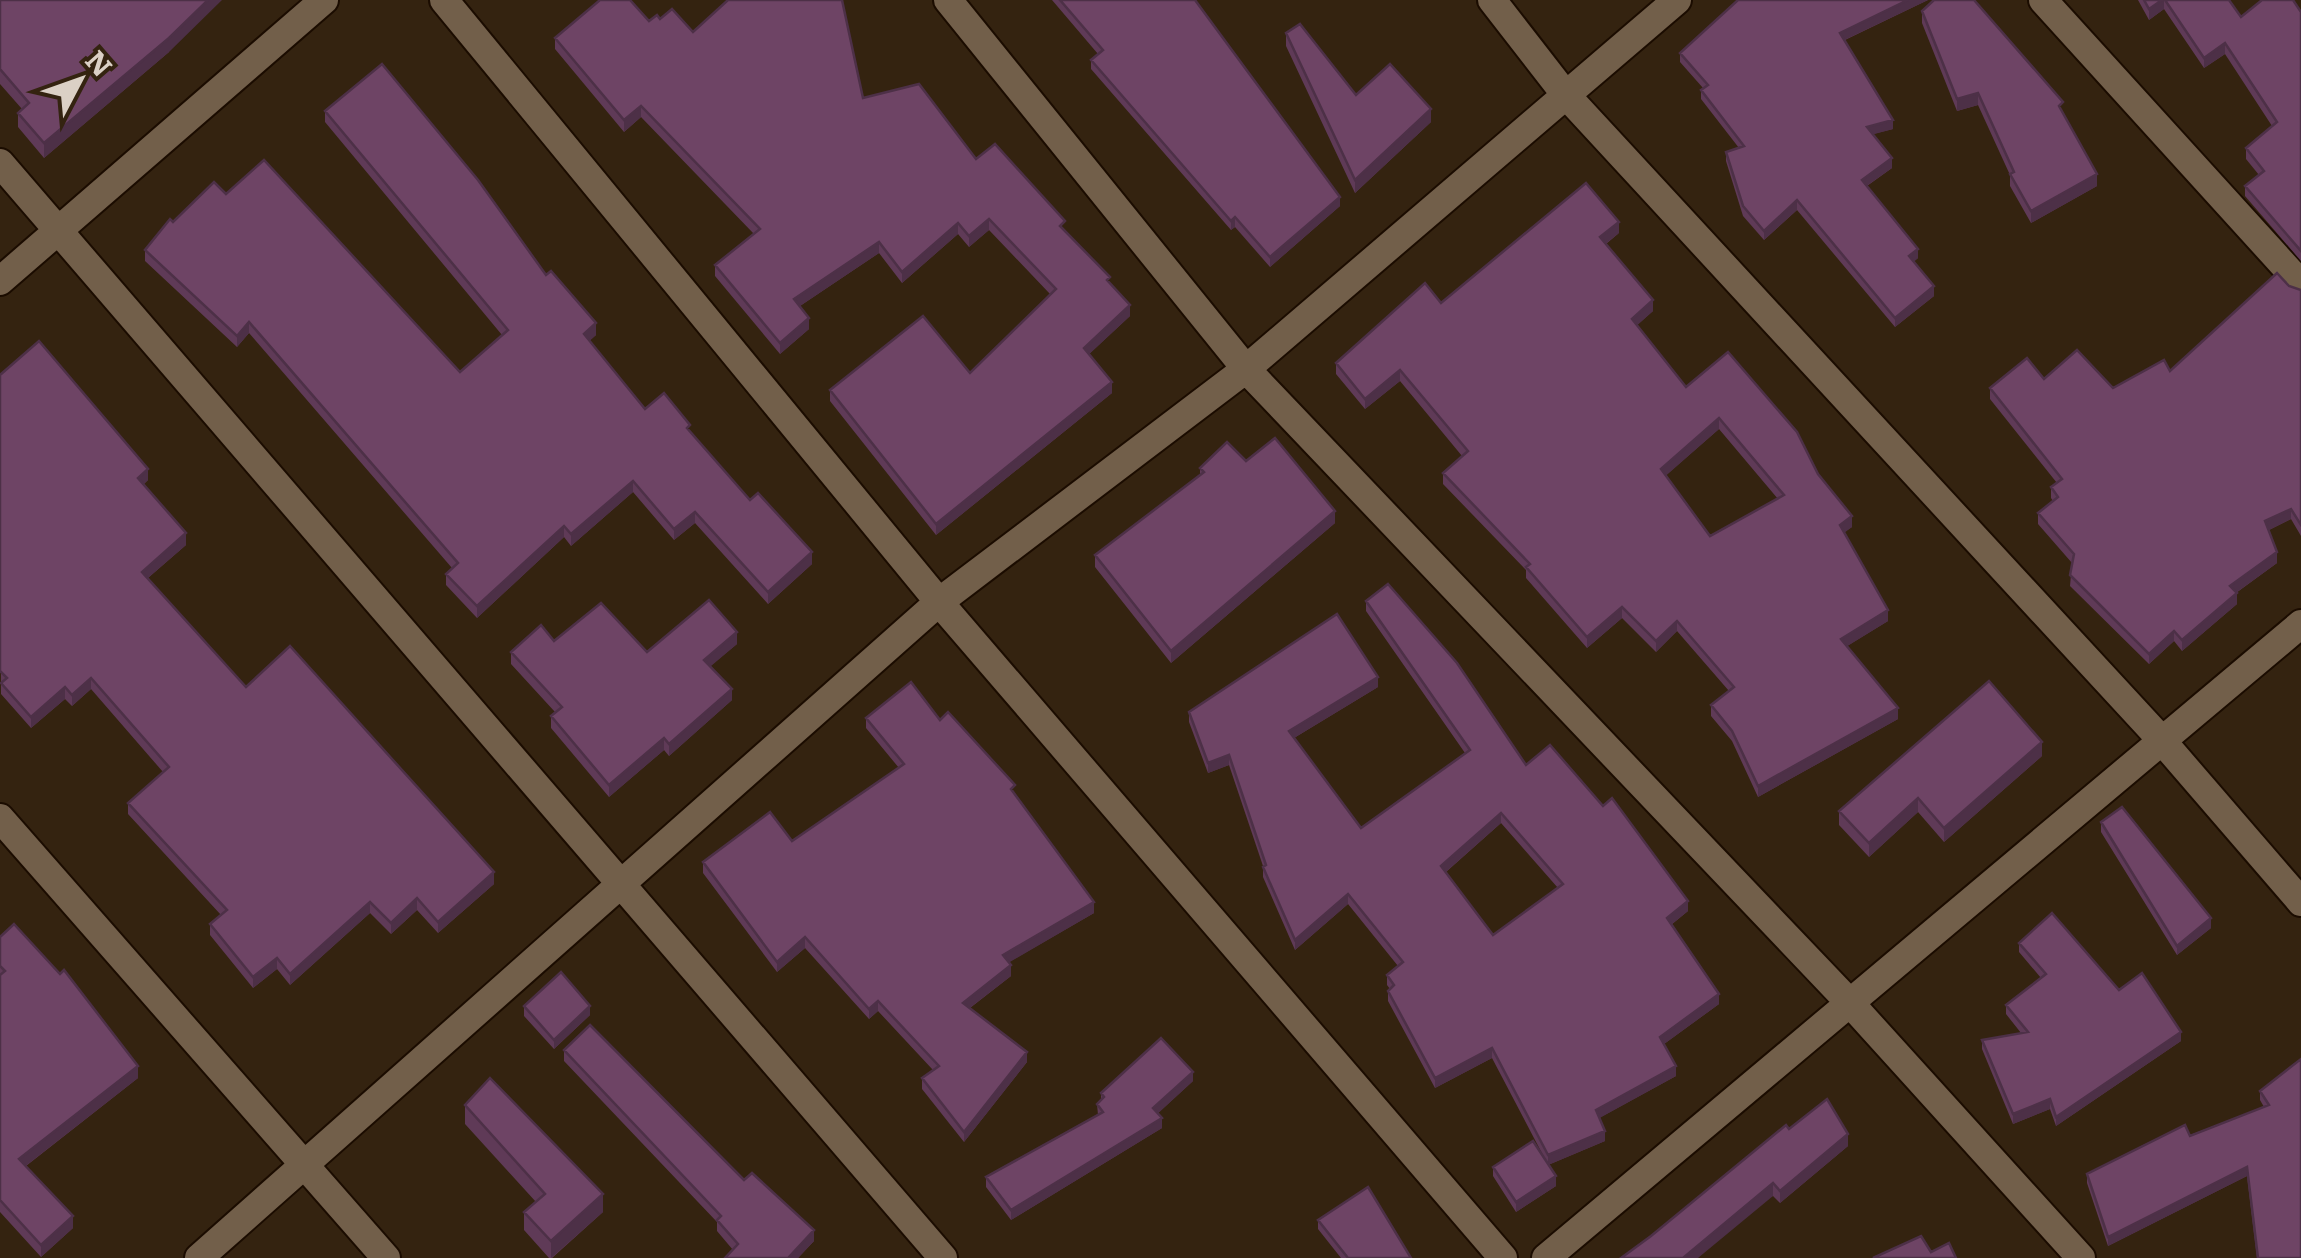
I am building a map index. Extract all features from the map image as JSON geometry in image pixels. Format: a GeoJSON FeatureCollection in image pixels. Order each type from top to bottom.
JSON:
{"type":"FeatureCollection","features":[{"type":"Feature","properties":{"kind":"street"},"geometry":{"type":"LineString","coordinates":[[0,281],[324,0]]}},
{"type":"Feature","properties":{"kind":"street"},"geometry":{"type":"LineString","coordinates":[[444,0],[939,602],[1504,1258]]}},
{"type":"Feature","properties":{"kind":"street"},"geometry":{"type":"LineString","coordinates":[[948,0],[1246,368],[1850,1003],[2081,1258]]}},
{"type":"Feature","properties":{"kind":"street"},"geometry":{"type":"LineString","coordinates":[[1492,0],[1565,94],[2162,741],[2301,902]]}},
{"type":"Feature","properties":{"kind":"street"},"geometry":{"type":"LineString","coordinates":[[199,1258],[939,602],[1246,368],[1677,0]]}},
{"type":"Feature","properties":{"kind":"street"},"geometry":{"type":"LineString","coordinates":[[2043,0],[2301,284]]}},
{"type":"Feature","properties":{"kind":"street"},"geometry":{"type":"LineString","coordinates":[[0,163],[943,1258]]}},
{"type":"Feature","properties":{"kind":"street"},"geometry":{"type":"LineString","coordinates":[[1546,1258],[2301,624]]}},
{"type":"Feature","properties":{"kind":"street"},"geometry":{"type":"LineString","coordinates":[[0,818],[386,1258]]}},
{"type":"Feature","properties":{"kind":"building"},"geometry":{"type":"Polygon","coordinates":[[[0,0],[208,0],[169,38],[44,143],[18,113],[29,103],[0,69],[0,0]]]}},
{"type":"Feature","properties":{"kind":"building"},"geometry":{"type":"Polygon","coordinates":[[[600,0],[630,0],[649,21],[657,15],[660,19],[672,9],[693,32],[728,0],[842,0],[863,98],[919,84],[976,159],[995,144],[1065,221],[1060,226],[1110,277],[1107,280],[1130,305],[1084,348],[1112,382],[936,524],[830,390],[923,316],[970,373],[1056,289],[989,219],[969,236],[958,223],[902,272],[879,242],[794,299],[809,318],[780,343],[715,265],[760,229],[641,106],[624,120],[555,38],[600,0]]]}},
{"type":"Feature","properties":{"kind":"building"},"geometry":{"type":"Polygon","coordinates":[[[1060,0],[1195,0],[1340,197],[1270,257],[1235,217],[1231,221],[1091,60],[1103,50],[1060,0]]]}},
{"type":"Feature","properties":{"kind":"building"},"geometry":{"type":"Polygon","coordinates":[[[1738,0],[1908,0],[1840,33],[1893,120],[1867,127],[1892,158],[1862,180],[1918,249],[1909,256],[1934,286],[1895,318],[1797,200],[1764,231],[1743,206],[1726,152],[1744,146],[1701,90],[1708,85],[1680,53],[1738,0]]]}},
{"type":"Feature","properties":{"kind":"building"},"geometry":{"type":"Polygon","coordinates":[[[1934,0],[1974,0],[2063,102],[2059,106],[2097,174],[2031,211],[2010,174],[2014,172],[1978,93],[1957,99],[1922,11],[1934,0]]]}},
{"type":"Feature","properties":{"kind":"building"},"geometry":{"type":"Polygon","coordinates":[[[2144,0],[2162,0],[2149,9],[2144,0]]]}},
{"type":"Feature","properties":{"kind":"building"},"geometry":{"type":"Polygon","coordinates":[[[2165,0],[2229,0],[2241,17],[2262,0],[2293,0],[2301,12],[2301,251],[2245,186],[2264,171],[2246,148],[2277,122],[2225,43],[2204,58],[2165,0]]]}},
{"type":"Feature","properties":{"kind":"building"},"geometry":{"type":"Polygon","coordinates":[[[1300,24],[1356,95],[1390,64],[1431,109],[1355,180],[1286,33],[1300,24]]]}},
{"type":"Feature","properties":{"kind":"building"},"geometry":{"type":"Polygon","coordinates":[[[382,64],[478,180],[546,275],[551,271],[596,323],[584,334],[645,409],[664,393],[690,425],[687,428],[750,500],[758,493],[812,552],[768,592],[695,512],[674,529],[633,481],[571,534],[564,526],[477,606],[446,574],[458,563],[249,322],[237,336],[145,250],[170,219],[173,222],[214,182],[226,194],[264,160],[460,372],[508,330],[325,111],[382,64]]]}},
{"type":"Feature","properties":{"kind":"building"},"geometry":{"type":"Polygon","coordinates":[[[1586,183],[1619,222],[1600,237],[1653,300],[1632,319],[1686,387],[1728,352],[1797,432],[1818,474],[1852,516],[1840,525],[1888,610],[1841,639],[1898,708],[1758,786],[1732,731],[1711,705],[1734,687],[1677,621],[1656,641],[1622,607],[1587,637],[1526,567],[1530,564],[1443,473],[1468,451],[1400,370],[1365,399],[1336,363],[1425,283],[1441,303],[1586,183]],[[1719,418],[1661,469],[1710,536],[1784,495],[1719,418]]]}},
{"type":"Feature","properties":{"kind":"building"},"geometry":{"type":"Polygon","coordinates":[[[2277,273],[2289,286],[2301,290],[2301,525],[2291,509],[2265,521],[2277,552],[2230,586],[2237,593],[2182,640],[2174,631],[2149,654],[2070,575],[2074,554],[2038,513],[2058,497],[2051,487],[2062,479],[1990,388],[2027,358],[2044,379],[2077,350],[2113,388],[2164,360],[2170,371],[2277,273]]]}},
{"type":"Feature","properties":{"kind":"building"},"geometry":{"type":"Polygon","coordinates":[[[39,341],[148,469],[138,478],[186,533],[142,572],[246,687],[290,646],[494,872],[438,922],[417,898],[391,923],[370,902],[290,974],[277,958],[253,977],[210,924],[227,910],[128,803],[169,767],[91,678],[72,695],[65,687],[31,717],[1,683],[7,678],[0,671],[0,375],[39,341]]]}},
{"type":"Feature","properties":{"kind":"building"},"geometry":{"type":"Polygon","coordinates":[[[1275,438],[1335,511],[1171,651],[1095,555],[1204,472],[1200,468],[1227,442],[1246,461],[1275,438]]]}},
{"type":"Feature","properties":{"kind":"building"},"geometry":{"type":"Polygon","coordinates":[[[1388,584],[1457,663],[1526,765],[1550,745],[1603,806],[1612,798],[1688,901],[1667,918],[1719,994],[1660,1037],[1676,1066],[1596,1110],[1605,1131],[1548,1155],[1492,1048],[1435,1078],[1388,991],[1394,985],[1387,975],[1403,962],[1348,894],[1295,940],[1263,867],[1266,865],[1229,755],[1208,763],[1189,712],[1337,614],[1378,677],[1289,731],[1361,828],[1470,750],[1366,601],[1388,584]],[[1501,813],[1441,866],[1493,935],[1563,884],[1501,813]]]}},
{"type":"Feature","properties":{"kind":"building"},"geometry":{"type":"Polygon","coordinates":[[[709,600],[737,632],[704,660],[732,689],[669,744],[664,738],[609,785],[551,716],[562,707],[511,652],[541,625],[554,641],[601,603],[647,652],[709,600]]]}},
{"type":"Feature","properties":{"kind":"building"},"geometry":{"type":"Polygon","coordinates":[[[1989,681],[2042,742],[1944,828],[1918,798],[1869,843],[1839,811],[1989,681]]]}},
{"type":"Feature","properties":{"kind":"building"},"geometry":{"type":"Polygon","coordinates":[[[911,682],[940,720],[948,712],[1015,785],[1011,789],[1094,902],[1003,955],[1011,965],[963,1003],[1027,1052],[964,1132],[922,1078],[939,1066],[878,1001],[869,1009],[805,937],[777,962],[703,862],[770,812],[792,841],[904,764],[866,718],[911,682]]]}},
{"type":"Feature","properties":{"kind":"building"},"geometry":{"type":"Polygon","coordinates":[[[2122,807],[2211,918],[2177,946],[2101,822],[2122,807]]]}},
{"type":"Feature","properties":{"kind":"building"},"geometry":{"type":"Polygon","coordinates":[[[2052,913],[2119,990],[2142,973],[2181,1032],[2056,1117],[2050,1099],[2013,1114],[1982,1040],[2028,1032],[2006,1005],[2046,974],[2019,943],[2052,913]]]}},
{"type":"Feature","properties":{"kind":"building"},"geometry":{"type":"Polygon","coordinates":[[[14,924],[60,974],[64,970],[138,1066],[19,1159],[73,1216],[41,1245],[0,1200],[0,975],[5,971],[0,966],[0,937],[14,924]]]}},
{"type":"Feature","properties":{"kind":"building"},"geometry":{"type":"Polygon","coordinates":[[[561,972],[590,1006],[554,1040],[524,1006],[561,972]]]}},
{"type":"Feature","properties":{"kind":"building"},"geometry":{"type":"Polygon","coordinates":[[[590,1025],[744,1180],[752,1173],[814,1230],[788,1258],[725,1258],[738,1244],[717,1220],[721,1216],[564,1050],[590,1025]]]}},
{"type":"Feature","properties":{"kind":"building"},"geometry":{"type":"Polygon","coordinates":[[[1161,1038],[1193,1072],[1153,1108],[1162,1118],[1011,1210],[986,1177],[1103,1112],[1097,1104],[1104,1097],[1101,1093],[1161,1038]]]}},
{"type":"Feature","properties":{"kind":"building"},"geometry":{"type":"Polygon","coordinates":[[[2301,1059],[2301,1258],[2258,1258],[2247,1167],[2108,1237],[2087,1174],[2185,1125],[2190,1136],[2269,1105],[2260,1091],[2301,1059]]]}},
{"type":"Feature","properties":{"kind":"building"},"geometry":{"type":"Polygon","coordinates":[[[490,1078],[603,1194],[551,1241],[524,1212],[545,1194],[465,1105],[490,1078]]]}},
{"type":"Feature","properties":{"kind":"building"},"geometry":{"type":"Polygon","coordinates":[[[1827,1099],[1848,1134],[1780,1191],[1773,1183],[1683,1258],[1621,1258],[1786,1125],[1789,1129],[1827,1099]]]}},
{"type":"Feature","properties":{"kind":"building"},"geometry":{"type":"Polygon","coordinates":[[[1533,1141],[1556,1176],[1516,1202],[1493,1167],[1533,1141]]]}},
{"type":"Feature","properties":{"kind":"building"},"geometry":{"type":"Polygon","coordinates":[[[1368,1187],[1411,1258],[1348,1258],[1318,1220],[1368,1187]]]}},
{"type":"Feature","properties":{"kind":"building"},"geometry":{"type":"Polygon","coordinates":[[[1921,1236],[1931,1252],[1949,1243],[1956,1258],[1873,1258],[1921,1236]]]}}]}
